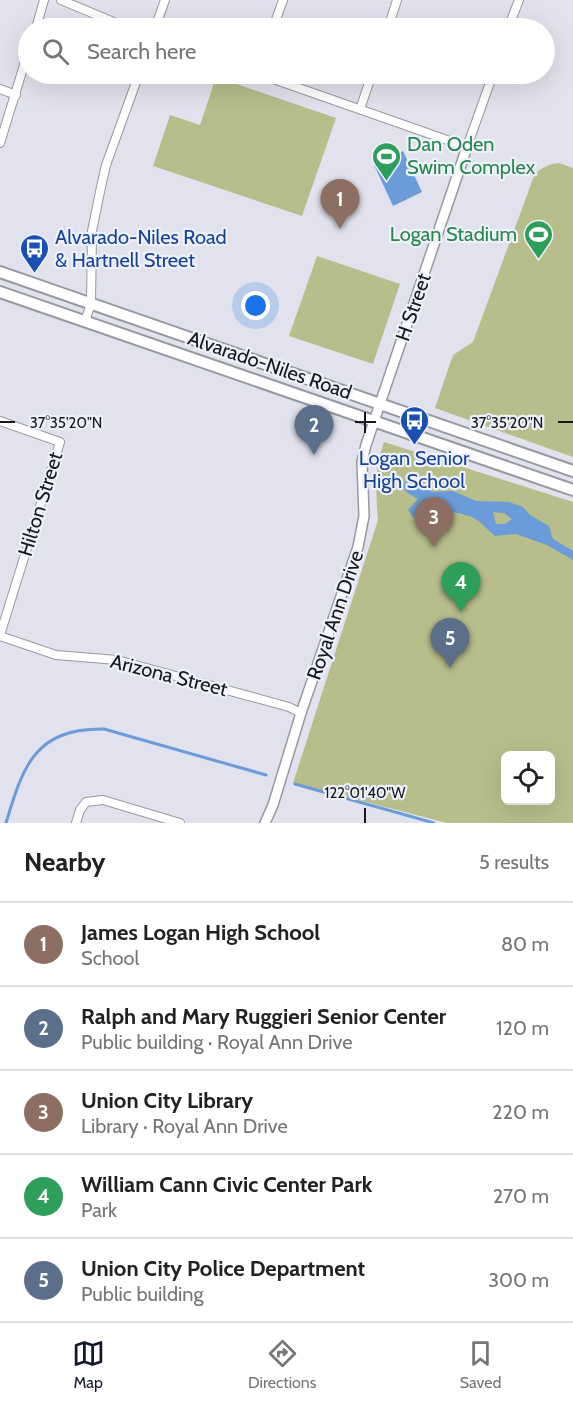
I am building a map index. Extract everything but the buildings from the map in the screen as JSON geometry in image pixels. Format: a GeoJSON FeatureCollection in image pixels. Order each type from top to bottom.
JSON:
{"type":"FeatureCollection","features":[{"type":"Feature","properties":{"kind":"main road","name":"Alvarado-Niles Road"},"geometry":{"type":"LineString","coordinates":[[0,272],[573,471]]}},
{"type":"Feature","properties":{"kind":"main road","name":"Alvarado-Niles Road"},"geometry":{"type":"LineString","coordinates":[[0,292],[573,490]]}},
{"type":"Feature","properties":{"kind":"street"},"geometry":{"type":"LineString","coordinates":[[39,18],[44,0]]}},
{"type":"Feature","properties":{"kind":"street"},"geometry":{"type":"LineString","coordinates":[[61,0],[104,18]]}},
{"type":"Feature","properties":{"kind":"street"},"geometry":{"type":"LineString","coordinates":[[159,18],[165,0]]}},
{"type":"Feature","properties":{"kind":"street"},"geometry":{"type":"LineString","coordinates":[[277,18],[283,0]]}},
{"type":"Feature","properties":{"kind":"street"},"geometry":{"type":"LineString","coordinates":[[392,18],[398,0]]}},
{"type":"Feature","properties":{"kind":"street"},"geometry":{"type":"LineString","coordinates":[[512,18],[519,0]]}},
{"type":"Feature","properties":{"kind":"street"},"geometry":{"type":"LineString","coordinates":[[0,143],[19,84]]}},
{"type":"Feature","properties":{"kind":"street"},"geometry":{"type":"LineString","coordinates":[[85,321],[91,304],[92,231],[106,165],[135,84]]}},
{"type":"Feature","properties":{"kind":"street"},"geometry":{"type":"LineString","coordinates":[[289,84],[468,147]]}},
{"type":"Feature","properties":{"kind":"street"},"geometry":{"type":"LineString","coordinates":[[360,109],[369,84]]}},
{"type":"Feature","properties":{"kind":"street","name":"H Street"},"geometry":{"type":"LineString","coordinates":[[380,403],[490,84]]}},
{"type":"Feature","properties":{"kind":"street"},"geometry":{"type":"LineString","coordinates":[[0,89],[16,94]]}},
{"type":"Feature","properties":{"kind":"street","name":"Royal Ann Drive"},"geometry":{"type":"LineString","coordinates":[[265,823],[279,790],[301,713],[358,547],[364,516],[362,462],[380,403]]}},
{"type":"Feature","properties":{"kind":"street","name":"Hilton Street"},"geometry":{"type":"LineString","coordinates":[[0,421],[60,442],[0,636]]}},
{"type":"Feature","properties":{"kind":"street","name":"Arizona Street"},"geometry":{"type":"LineString","coordinates":[[0,636],[56,655],[117,660],[163,671],[289,707],[301,713]]}},
{"type":"Feature","properties":{"kind":"street"},"geometry":{"type":"LineString","coordinates":[[76,823],[80,810],[87,802],[104,800],[180,823]]}},
{"type":"Feature","properties":{"kind":"green space"},"geometry":{"type":"Polygon","coordinates":[[[214,84],[236,84],[336,118],[302,216],[153,166],[170,115],[200,125],[214,84]]]}},
{"type":"Feature","properties":{"kind":"green space","name":"Logan Stadium"},"geometry":{"type":"Polygon","coordinates":[[[559,163],[573,168],[573,457],[435,408],[453,355],[473,342],[534,176],[545,167],[559,163]]]}},
{"type":"Feature","properties":{"kind":"green space"},"geometry":{"type":"Polygon","coordinates":[[[317,256],[400,284],[373,364],[289,336],[317,256]]]}},
{"type":"Feature","properties":{"kind":"green space"},"geometry":{"type":"Polygon","coordinates":[[[384,442],[573,502],[573,823],[447,823],[293,783],[378,520],[376,481],[384,442]]]}},
{"type":"Feature","properties":{"kind":"water"},"geometry":{"type":"Polygon","coordinates":[[[403,151],[422,192],[393,206],[374,165],[403,151]]]}},
{"type":"Feature","properties":{"kind":"water"},"geometry":{"type":"Polygon","coordinates":[[[410,476],[432,492],[453,491],[476,501],[509,502],[523,507],[530,515],[549,526],[553,539],[573,551],[573,560],[547,545],[516,534],[495,536],[477,520],[464,514],[441,513],[420,519],[412,516],[408,510],[418,499],[406,492],[403,486],[410,476]],[[493,512],[496,524],[505,524],[512,519],[504,513],[493,512]]]}},
{"type":"Feature","properties":{"kind":"waterway"},"geometry":{"type":"LineString","coordinates":[[6,823],[19,784],[36,754],[47,743],[62,735],[81,730],[104,729],[266,775]]}},
{"type":"Feature","properties":{"kind":"waterway"},"geometry":{"type":"LineString","coordinates":[[295,784],[434,823]]}},
{"type":"Feature","properties":{"kind":"place","name":"Dan Oden Swim Complex"},"geometry":{"type":"Point","coordinates":[386,182]}},
{"type":"Feature","properties":{"kind":"place","name":"James Logan High School"},"geometry":{"type":"Point","coordinates":[340,229]}},
{"type":"Feature","properties":{"kind":"place","name":"Logan Stadium"},"geometry":{"type":"Point","coordinates":[538,260]}},
{"type":"Feature","properties":{"kind":"place","name":"Alvarado-Niles Road & Hartnell Street"},"geometry":{"type":"Point","coordinates":[34,274]}},
{"type":"Feature","properties":{"kind":"place","name":"Logan Senior High School"},"geometry":{"type":"Point","coordinates":[414,446]}},
{"type":"Feature","properties":{"kind":"place","name":"Ralph and Mary Ruggieri Senior Center"},"geometry":{"type":"Point","coordinates":[314,455]}},
{"type":"Feature","properties":{"kind":"place","name":"Union City Library"},"geometry":{"type":"Point","coordinates":[434,547]}},
{"type":"Feature","properties":{"kind":"place","name":"William Cann Civic Center Park"},"geometry":{"type":"Point","coordinates":[461,612]}},
{"type":"Feature","properties":{"kind":"place","name":"Union City Police Department"},"geometry":{"type":"Point","coordinates":[450,668]}}]}
